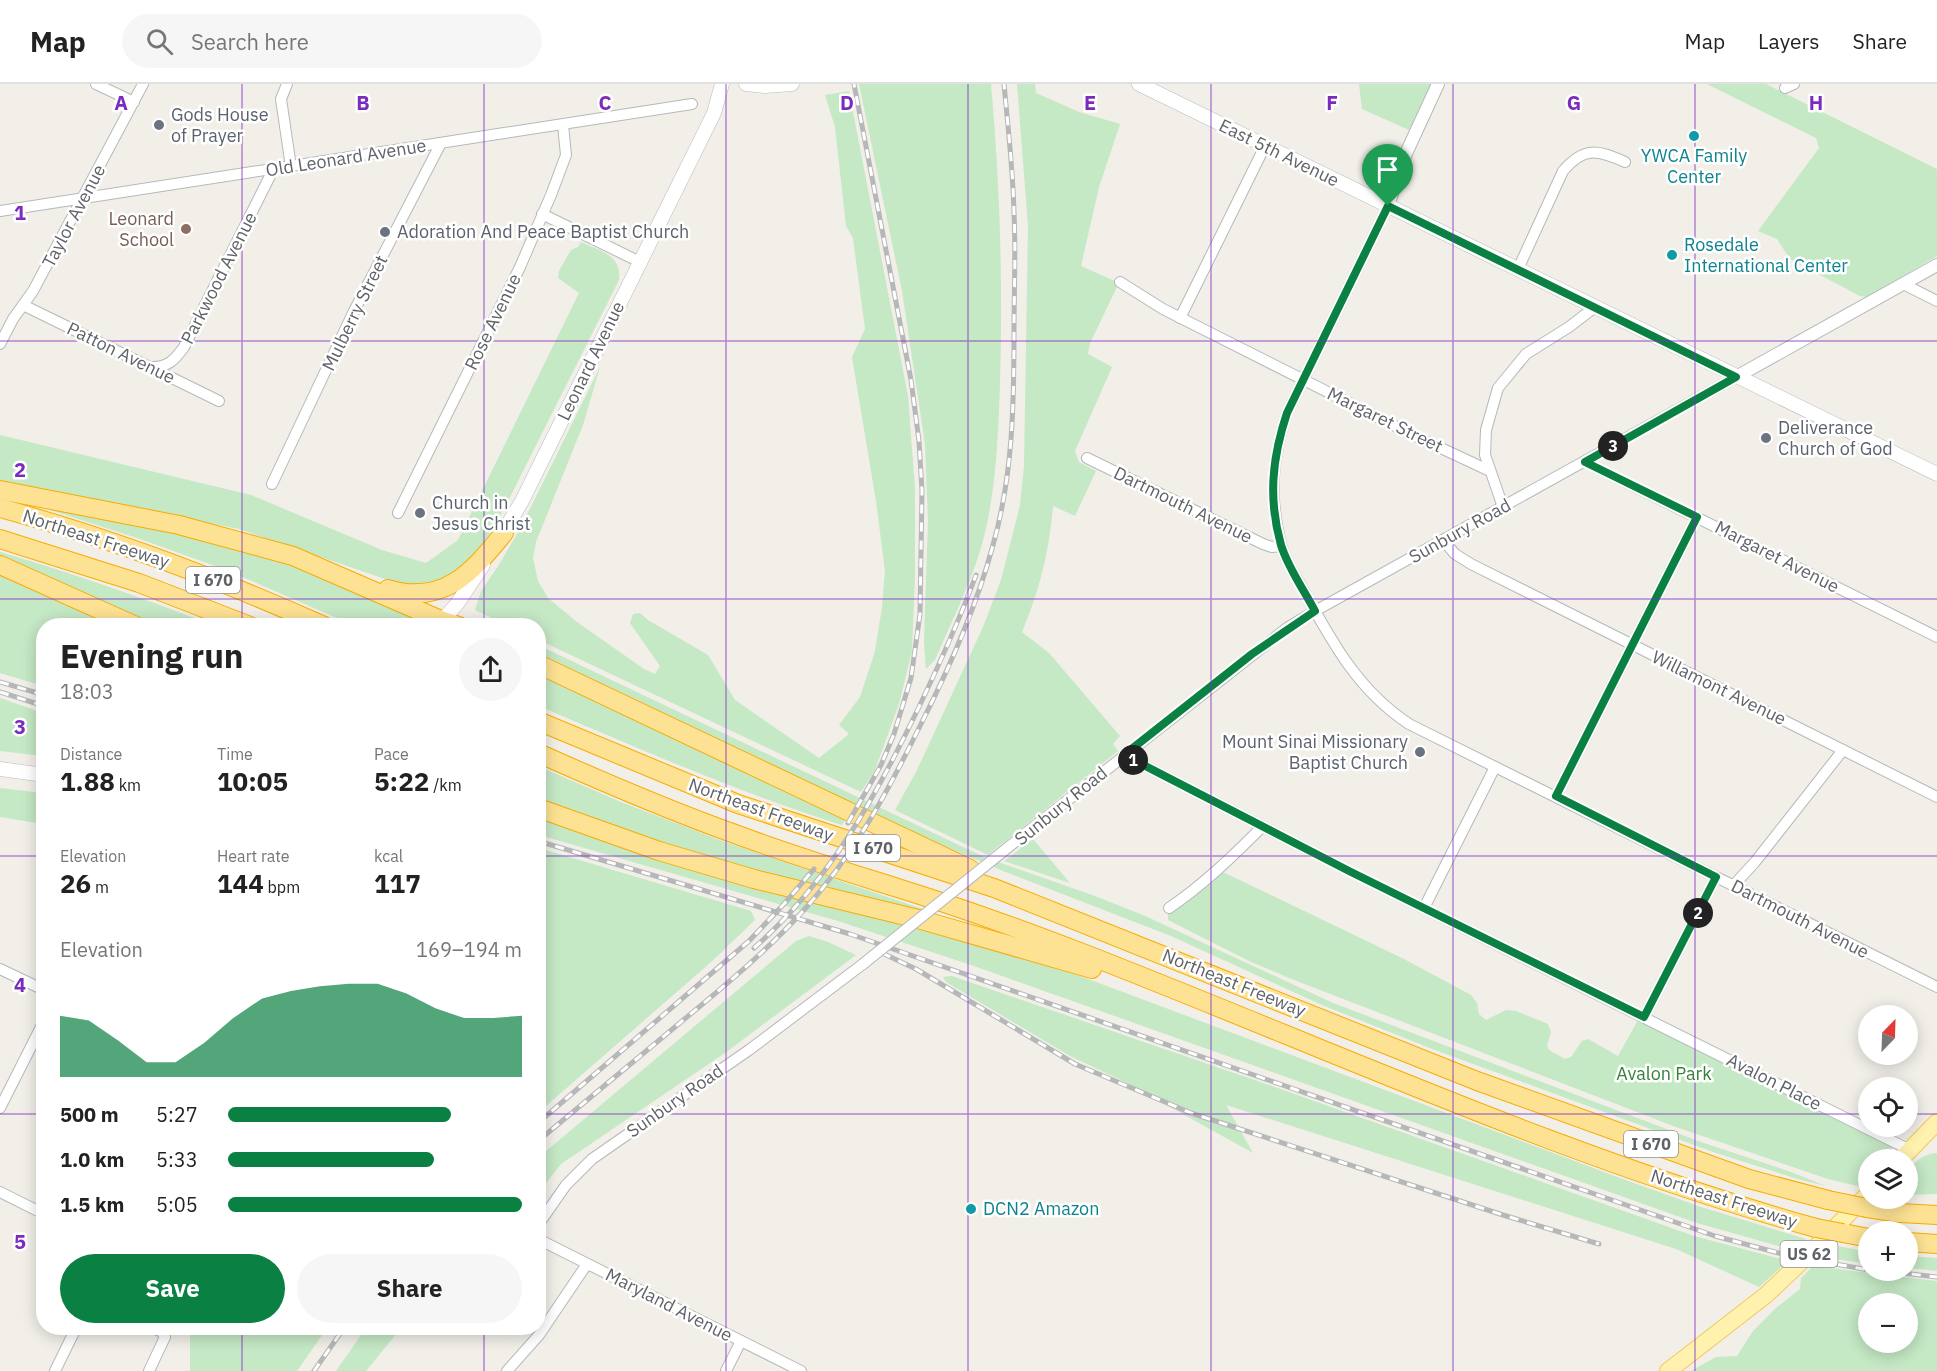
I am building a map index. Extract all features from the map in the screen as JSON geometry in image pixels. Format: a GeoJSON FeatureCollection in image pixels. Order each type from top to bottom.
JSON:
{"type":"FeatureCollection","features":[{"type":"Feature","properties":{"kind":"highway"},"geometry":{"type":"LineString","coordinates":[[0,490],[179,525],[293,556],[433,618]]}},
{"type":"Feature","properties":{"kind":"highway","name":"Northeast Freeway"},"geometry":{"type":"LineString","coordinates":[[0,508],[138,551],[306,618]]}},
{"type":"Feature","properties":{"kind":"highway"},"geometry":{"type":"LineString","coordinates":[[315,565],[399,592],[431,591],[465,576],[504,533]]}},
{"type":"Feature","properties":{"kind":"highway","name":"Northeast Freeway"},"geometry":{"type":"LineString","coordinates":[[0,538],[139,583],[229,618]]}},
{"type":"Feature","properties":{"kind":"highway"},"geometry":{"type":"LineString","coordinates":[[0,565],[118,618]]}},
{"type":"Feature","properties":{"kind":"highway"},"geometry":{"type":"LineString","coordinates":[[546,668],[950,860],[1091,919],[1208,974]]}},
{"type":"Feature","properties":{"kind":"highway","name":"Northeast Freeway"},"geometry":{"type":"LineString","coordinates":[[546,724],[738,804],[994,888],[1487,1084],[1749,1179],[1828,1200],[1858,1200]]}},
{"type":"Feature","properties":{"kind":"highway","name":"Northeast Freeway"},"geometry":{"type":"LineString","coordinates":[[546,756],[736,835],[960,908],[1137,975],[1537,1134],[1716,1199],[1816,1228],[1858,1236]]}},
{"type":"Feature","properties":{"kind":"highway"},"geometry":{"type":"LineString","coordinates":[[546,811],[654,849],[754,879],[997,940],[1115,976],[1137,975]]}},
{"type":"Feature","properties":{"kind":"highway","name":"Northeast Freeway"},"geometry":{"type":"LineString","coordinates":[[1890,1209],[1900,1213],[1937,1215]]}},
{"type":"Feature","properties":{"kind":"highway"},"geometry":{"type":"LineString","coordinates":[[1918,1243],[1937,1244]]}},
{"type":"Feature","properties":{"kind":"main road","name":"Leonard Avenue"},"geometry":{"type":"LineString","coordinates":[[449,618],[522,501],[714,113],[722,84]]}},
{"type":"Feature","properties":{"kind":"main road"},"geometry":{"type":"LineString","coordinates":[[746,84],[765,86],[792,84]]}},
{"type":"Feature","properties":{"kind":"main road","name":"East 5th Avenue"},"geometry":{"type":"LineString","coordinates":[[1139,84],[1937,474]]}},
{"type":"Feature","properties":{"kind":"main road"},"geometry":{"type":"LineString","coordinates":[[0,769],[36,774]]}},
{"type":"Feature","properties":{"kind":"main road"},"geometry":{"type":"LineString","coordinates":[[1911,1149],[1937,1122]]}},
{"type":"Feature","properties":{"kind":"main road","name":"US 62"},"geometry":{"type":"LineString","coordinates":[[1668,1371],[1766,1295],[1858,1209]]}},
{"type":"Feature","properties":{"kind":"street"},"geometry":{"type":"LineString","coordinates":[[96,84],[134,102]]}},
{"type":"Feature","properties":{"kind":"street","name":"Taylor Avenue"},"geometry":{"type":"LineString","coordinates":[[0,345],[13,320],[33,291],[143,84]]}},
{"type":"Feature","properties":{"kind":"street"},"geometry":{"type":"LineString","coordinates":[[287,84],[281,99],[291,167]]}},
{"type":"Feature","properties":{"kind":"street"},"geometry":{"type":"LineString","coordinates":[[1388,206],[1403,160],[1438,84]]}},
{"type":"Feature","properties":{"kind":"street","name":"Old Leonard Avenue"},"geometry":{"type":"LineString","coordinates":[[0,211],[692,104]]}},
{"type":"Feature","properties":{"kind":"street","name":"Rose Avenue"},"geometry":{"type":"LineString","coordinates":[[398,513],[520,267],[566,155],[563,125]]}},
{"type":"Feature","properties":{"kind":"street","name":"Mulberry Street"},"geometry":{"type":"LineString","coordinates":[[272,484],[353,312],[441,143]]}},
{"type":"Feature","properties":{"kind":"street"},"geometry":{"type":"LineString","coordinates":[[1180,318],[1265,146]]}},
{"type":"Feature","properties":{"kind":"street"},"geometry":{"type":"LineString","coordinates":[[1518,269],[1563,171],[1572,160],[1586,153],[1596,152],[1625,162]]}},
{"type":"Feature","properties":{"kind":"street","name":"Parkwood Avenue"},"geometry":{"type":"LineString","coordinates":[[149,367],[159,368],[168,365],[184,347],[273,170]]}},
{"type":"Feature","properties":{"kind":"street","name":"Dartmouth Avenue"},"geometry":{"type":"LineString","coordinates":[[1388,206],[1287,413],[1273,467],[1273,495],[1281,546],[1345,662],[1376,699],[1409,724],[1937,987]]}},
{"type":"Feature","properties":{"kind":"street"},"geometry":{"type":"LineString","coordinates":[[542,214],[640,262]]}},
{"type":"Feature","properties":{"kind":"street","name":"Sunbury Road"},"geometry":{"type":"LineString","coordinates":[[546,1214],[566,1185],[592,1159],[749,1050],[863,964],[1252,654],[1315,611],[1937,264]]}},
{"type":"Feature","properties":{"kind":"street","name":"Margaret Street"},"geometry":{"type":"LineString","coordinates":[[1120,282],[1180,318],[1490,471]]}},
{"type":"Feature","properties":{"kind":"street"},"geometry":{"type":"LineString","coordinates":[[1903,284],[1937,301]]}},
{"type":"Feature","properties":{"kind":"street","name":"Patton Avenue"},"geometry":{"type":"LineString","coordinates":[[24,305],[219,401]]}},
{"type":"Feature","properties":{"kind":"street"},"geometry":{"type":"LineString","coordinates":[[1503,507],[1485,455],[1486,430],[1498,388],[1526,354],[1569,327],[1595,307]]}},
{"type":"Feature","properties":{"kind":"street","name":"Dartmouth Avenue"},"geometry":{"type":"LineString","coordinates":[[1087,458],[1263,544],[1272,547],[1281,546]]}},
{"type":"Feature","properties":{"kind":"street","name":"Margaret Avenue"},"geometry":{"type":"LineString","coordinates":[[1585,462],[1937,637]]}},
{"type":"Feature","properties":{"kind":"street"},"geometry":{"type":"LineString","coordinates":[[1556,796],[1697,517]]}},
{"type":"Feature","properties":{"kind":"street","name":"Willamont Avenue"},"geometry":{"type":"LineString","coordinates":[[1443,540],[1455,554],[1471,564],[1843,750],[1935,792]]}},
{"type":"Feature","properties":{"kind":"street"},"geometry":{"type":"LineString","coordinates":[[1733,885],[1755,862],[1843,750]]}},
{"type":"Feature","properties":{"kind":"street","name":"Avalon Place"},"geometry":{"type":"LineString","coordinates":[[1124,755],[1262,827],[1644,1017],[1894,1149]]}},
{"type":"Feature","properties":{"kind":"street"},"geometry":{"type":"LineString","coordinates":[[1424,908],[1495,767]]}},
{"type":"Feature","properties":{"kind":"street"},"geometry":{"type":"LineString","coordinates":[[1169,908],[1187,896],[1262,827]]}},
{"type":"Feature","properties":{"kind":"street"},"geometry":{"type":"LineString","coordinates":[[1644,1017],[1716,877]]}},
{"type":"Feature","properties":{"kind":"street"},"geometry":{"type":"LineString","coordinates":[[0,969],[36,986]]}},
{"type":"Feature","properties":{"kind":"street"},"geometry":{"type":"LineString","coordinates":[[0,1108],[36,1037]]}},
{"type":"Feature","properties":{"kind":"street"},"geometry":{"type":"LineString","coordinates":[[0,1192],[36,1210]]}},
{"type":"Feature","properties":{"kind":"street","name":"Maryland Avenue"},"geometry":{"type":"LineString","coordinates":[[546,1243],[801,1371]]}},
{"type":"Feature","properties":{"kind":"street"},"geometry":{"type":"LineString","coordinates":[[546,1323],[587,1264]]}},
{"type":"Feature","properties":{"kind":"street"},"geometry":{"type":"LineString","coordinates":[[55,1371],[73,1335]]}},
{"type":"Feature","properties":{"kind":"street"},"geometry":{"type":"LineString","coordinates":[[148,1371],[165,1335]]}},
{"type":"Feature","properties":{"kind":"street"},"geometry":{"type":"LineString","coordinates":[[507,1371],[538,1335]]}},
{"type":"Feature","properties":{"kind":"street"},"geometry":{"type":"LineString","coordinates":[[726,1371],[741,1341]]}},
{"type":"Feature","properties":{"kind":"green space"},"geometry":{"type":"Polygon","coordinates":[[[859,84],[991,84],[999,196],[1001,271],[1000,384],[995,468],[990,510],[976,565],[935,660],[926,669],[924,641],[928,521],[925,444],[902,291],[859,84]]]}},
{"type":"Feature","properties":{"kind":"green space"},"geometry":{"type":"Polygon","coordinates":[[[1017,84],[1035,84],[1036,93],[1079,112],[1120,124],[1099,187],[1081,266],[1119,283],[1090,343],[1088,354],[1112,367],[1075,451],[1079,462],[1096,471],[1075,516],[1053,506],[1043,570],[1022,632],[1049,653],[1120,736],[1113,744],[1118,751],[988,855],[895,810],[917,770],[983,627],[1001,580],[1020,505],[1024,466],[1028,226],[1017,84]]]}},
{"type":"Feature","properties":{"kind":"green space"},"geometry":{"type":"Polygon","coordinates":[[[1359,84],[1432,84],[1409,130],[1362,109],[1359,84]]]}},
{"type":"Feature","properties":{"kind":"green space"},"geometry":{"type":"Polygon","coordinates":[[[1707,84],[1766,84],[1937,169],[1937,256],[1867,297],[1860,296],[1790,259],[1777,239],[1758,231],[1819,148],[1816,138],[1707,84]]]}},
{"type":"Feature","properties":{"kind":"green space"},"geometry":{"type":"Polygon","coordinates":[[[849,91],[908,396],[915,488],[912,651],[899,704],[875,770],[861,792],[546,643],[546,618],[492,618],[475,610],[481,591],[521,527],[600,367],[583,425],[536,542],[533,558],[538,581],[548,598],[577,622],[644,669],[655,674],[660,666],[630,623],[633,614],[640,613],[708,655],[735,700],[819,758],[849,734],[839,725],[860,697],[875,651],[885,571],[852,357],[865,329],[853,238],[846,226],[835,127],[825,95],[849,91]]]}},
{"type":"Feature","properties":{"kind":"green space"},"geometry":{"type":"Polygon","coordinates":[[[581,242],[602,251],[613,259],[619,272],[619,280],[505,507],[479,553],[466,568],[441,581],[410,585],[394,582],[239,529],[0,480],[0,435],[251,495],[382,550],[426,563],[458,540],[579,293],[558,278],[559,271],[571,250],[578,247],[581,242]]]}},
{"type":"Feature","properties":{"kind":"green space"},"geometry":{"type":"Polygon","coordinates":[[[38,506],[119,521],[253,553],[315,575],[416,616],[416,618],[337,618],[229,571],[38,506]]]}},
{"type":"Feature","properties":{"kind":"green space"},"geometry":{"type":"Polygon","coordinates":[[[0,552],[54,568],[194,618],[137,618],[0,560],[0,552]]]}},
{"type":"Feature","properties":{"kind":"green space"},"geometry":{"type":"Polygon","coordinates":[[[0,576],[96,618],[36,618],[36,684],[0,673],[0,576]]]}},
{"type":"Feature","properties":{"kind":"green space"},"geometry":{"type":"Polygon","coordinates":[[[546,649],[984,857],[1143,915],[1333,1003],[1701,1142],[1826,1186],[1716,1153],[1435,1050],[1322,1005],[1171,936],[1003,871],[899,827],[546,657],[546,649]]]}},
{"type":"Feature","properties":{"kind":"green space"},"geometry":{"type":"Polygon","coordinates":[[[546,673],[848,815],[842,825],[765,799],[546,709],[546,673]]]}},
{"type":"Feature","properties":{"kind":"green space"},"geometry":{"type":"Polygon","coordinates":[[[0,698],[36,711],[36,755],[0,751],[0,698]]]}},
{"type":"Feature","properties":{"kind":"green space"},"geometry":{"type":"Polygon","coordinates":[[[546,769],[621,802],[725,842],[926,910],[924,915],[716,862],[546,803],[546,769]]]}},
{"type":"Feature","properties":{"kind":"green space"},"geometry":{"type":"Polygon","coordinates":[[[0,788],[36,792],[36,823],[0,817],[0,788]]]}},
{"type":"Feature","properties":{"kind":"green space"},"geometry":{"type":"Polygon","coordinates":[[[546,817],[1040,961],[1620,1178],[1701,1207],[1806,1239],[1796,1251],[1697,1223],[974,966],[838,921],[546,837],[546,817]]]}},
{"type":"Feature","properties":{"kind":"green space"},"geometry":{"type":"Polygon","coordinates":[[[1033,839],[1070,883],[1004,861],[1033,839]]]}},
{"type":"Feature","properties":{"kind":"green space"},"geometry":{"type":"Polygon","coordinates":[[[546,850],[751,911],[755,920],[710,963],[546,1106],[546,850]]]}},
{"type":"Feature","properties":{"kind":"green space","name":"Avalon Park"},"geometry":{"type":"Polygon","coordinates":[[[1217,871],[1225,873],[1404,959],[1471,995],[1477,1003],[1479,1014],[1486,1020],[1506,1010],[1516,1011],[1548,1024],[1551,1032],[1547,1045],[1549,1050],[1565,1059],[1571,1057],[1582,1041],[1588,1039],[1618,1056],[1638,1020],[1858,1129],[1858,1137],[1874,1137],[1890,1145],[1892,1149],[1858,1149],[1858,1186],[1828,1179],[1676,1127],[1294,980],[1249,961],[1168,920],[1168,911],[1217,871]]]}},
{"type":"Feature","properties":{"kind":"green space"},"geometry":{"type":"Polygon","coordinates":[[[809,936],[856,955],[725,1053],[561,1164],[546,1183],[546,1151],[796,941],[809,936]]]}},
{"type":"Feature","properties":{"kind":"green space"},"geometry":{"type":"Polygon","coordinates":[[[952,976],[1272,1086],[1694,1236],[1788,1261],[1759,1287],[1676,1249],[1226,1105],[1253,1153],[1125,1082],[1070,1056],[946,982],[943,977],[952,976]]]}},
{"type":"Feature","properties":{"kind":"green space"},"geometry":{"type":"Polygon","coordinates":[[[1937,1153],[1937,1194],[1918,1195],[1918,1160],[1937,1153]]]}},
{"type":"Feature","properties":{"kind":"green space"},"geometry":{"type":"Polygon","coordinates":[[[1832,1245],[1858,1250],[1858,1262],[1821,1257],[1832,1245]]]}},
{"type":"Feature","properties":{"kind":"green space"},"geometry":{"type":"Polygon","coordinates":[[[1918,1257],[1937,1258],[1937,1271],[1918,1269],[1918,1257]]]}},
{"type":"Feature","properties":{"kind":"green space"},"geometry":{"type":"Polygon","coordinates":[[[1813,1266],[1858,1271],[1858,1281],[1918,1281],[1918,1279],[1937,1281],[1937,1371],[1691,1371],[1716,1357],[1737,1356],[1753,1331],[1776,1308],[1800,1289],[1801,1278],[1813,1266]]]}},
{"type":"Feature","properties":{"kind":"green space"},"geometry":{"type":"Polygon","coordinates":[[[190,1335],[322,1335],[297,1371],[190,1371],[190,1335]]]}},
{"type":"Feature","properties":{"kind":"green space"},"geometry":{"type":"Polygon","coordinates":[[[361,1335],[395,1335],[366,1371],[336,1371],[361,1335]]]}},
{"type":"Feature","properties":{"kind":"railway"},"geometry":{"type":"LineString","coordinates":[[848,823],[881,765],[894,734],[911,678],[920,614],[922,491],[919,441],[911,380],[854,84]]}},
{"type":"Feature","properties":{"kind":"railway"},"geometry":{"type":"LineString","coordinates":[[546,1134],[729,982],[775,940],[822,889],[868,823],[907,752],[951,661],[970,615],[993,545],[1005,492],[1011,439],[1014,385],[1015,228],[1004,84]]}},
{"type":"Feature","properties":{"kind":"railway"},"geometry":{"type":"LineString","coordinates":[[754,948],[781,922],[828,867],[867,806],[926,692],[976,575]]}},
{"type":"Feature","properties":{"kind":"railway"},"geometry":{"type":"LineString","coordinates":[[0,682],[36,693]]}},
{"type":"Feature","properties":{"kind":"railway"},"geometry":{"type":"LineString","coordinates":[[0,692],[36,703]]}},
{"type":"Feature","properties":{"kind":"railway"},"geometry":{"type":"LineString","coordinates":[[546,843],[850,934],[1715,1236],[1790,1256],[1858,1268]]}},
{"type":"Feature","properties":{"kind":"railway"},"geometry":{"type":"LineString","coordinates":[[546,1116],[749,941],[814,869]]}},
{"type":"Feature","properties":{"kind":"railway"},"geometry":{"type":"LineString","coordinates":[[882,953],[916,969],[1075,1064],[1191,1113],[1599,1244]]}},
{"type":"Feature","properties":{"kind":"railway"},"geometry":{"type":"LineString","coordinates":[[1918,1275],[1937,1277]]}},
{"type":"Feature","properties":{"kind":"railway"},"geometry":{"type":"LineString","coordinates":[[314,1371],[339,1335]]}},
{"type":"Feature","properties":{"kind":"place","name":"Gods House of Prayer"},"geometry":{"type":"Point","coordinates":[159,125]}},
{"type":"Feature","properties":{"kind":"place","name":"YWCA Family Center"},"geometry":{"type":"Point","coordinates":[1694,136]}},
{"type":"Feature","properties":{"kind":"place","name":"Leonard School"},"geometry":{"type":"Point","coordinates":[186,229]}},
{"type":"Feature","properties":{"kind":"place","name":"Adoration And Peace Baptist Church"},"geometry":{"type":"Point","coordinates":[385,232]}},
{"type":"Feature","properties":{"kind":"place","name":"Rosedale International Center"},"geometry":{"type":"Point","coordinates":[1672,255]}},
{"type":"Feature","properties":{"kind":"place","name":"Deliverance Church of God"},"geometry":{"type":"Point","coordinates":[1766,438]}},
{"type":"Feature","properties":{"kind":"place","name":"Church in Jesus Christ"},"geometry":{"type":"Point","coordinates":[420,513]}},
{"type":"Feature","properties":{"kind":"place","name":"Mount Sinai Missionary Baptist Church"},"geometry":{"type":"Point","coordinates":[1420,752]}},
{"type":"Feature","properties":{"kind":"place","name":"DCN2 Amazon"},"geometry":{"type":"Point","coordinates":[971,1209]}},
{"type":"Feature","properties":{"kind":"route"},"geometry":{"type":"LineString","coordinates":[[1388,206],[1736,377],[1585,462],[1697,517],[1556,796],[1716,877],[1644,1017],[1349,871],[1124,755],[1252,654],[1315,611],[1281,546],[1273,495],[1273,467],[1287,413],[1388,206]]}}]}
